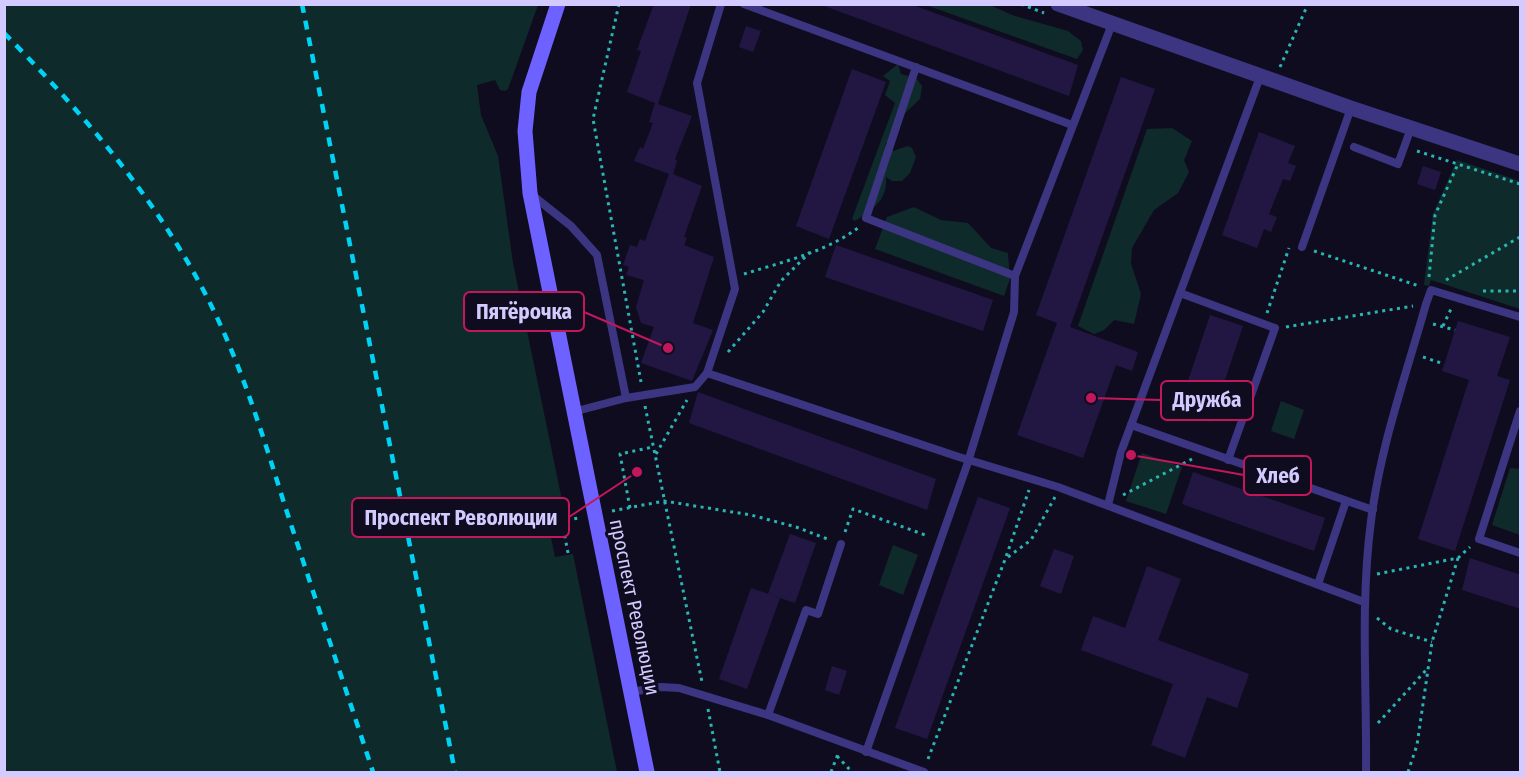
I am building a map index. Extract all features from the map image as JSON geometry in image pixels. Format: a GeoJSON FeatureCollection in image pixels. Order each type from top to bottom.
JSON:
{"type":"FeatureCollection","features":[{"type":"Feature","properties":{"kind":"main road","name":"проспект Революции"},"geometry":{"type":"LineString","coordinates":[[558,4],[529,92],[525,131],[530,193],[647,772]]}},
{"type":"Feature","properties":{"kind":"street"},"geometry":{"type":"LineString","coordinates":[[1058,4],[1260,77],[1521,164]]}},
{"type":"Feature","properties":{"kind":"lane"},"geometry":{"type":"LineString","coordinates":[[573,412],[626,398],[694,387],[707,373],[735,289],[697,83],[721,4]]}},
{"type":"Feature","properties":{"kind":"lane"},"geometry":{"type":"LineString","coordinates":[[744,4],[1072,125]]}},
{"type":"Feature","properties":{"kind":"lane"},"geometry":{"type":"LineString","coordinates":[[866,752],[969,460],[1014,312],[1015,276],[1112,24]]}},
{"type":"Feature","properties":{"kind":"lane"},"geometry":{"type":"LineString","coordinates":[[916,67],[866,218],[1015,276]]}},
{"type":"Feature","properties":{"kind":"lane"},"geometry":{"type":"LineString","coordinates":[[1108,504],[1131,425],[1260,77]]}},
{"type":"Feature","properties":{"kind":"lane"},"geometry":{"type":"LineString","coordinates":[[1302,247],[1351,108]]}},
{"type":"Feature","properties":{"kind":"lane"},"geometry":{"type":"LineString","coordinates":[[1354,147],[1398,164],[1411,128]]}},
{"type":"Feature","properties":{"kind":"lane"},"geometry":{"type":"LineString","coordinates":[[530,193],[571,226],[597,255],[626,398]]}},
{"type":"Feature","properties":{"kind":"lane"},"geometry":{"type":"LineString","coordinates":[[1366,772],[1364,602],[1373,510],[1398,398],[1428,289],[1521,317]]}},
{"type":"Feature","properties":{"kind":"lane"},"geometry":{"type":"LineString","coordinates":[[1180,293],[1275,328],[1228,460]]}},
{"type":"Feature","properties":{"kind":"lane"},"geometry":{"type":"LineString","coordinates":[[707,373],[1108,504],[1364,602]]}},
{"type":"Feature","properties":{"kind":"lane"},"geometry":{"type":"LineString","coordinates":[[1521,411],[1518,427],[1479,538],[1521,553]]}},
{"type":"Feature","properties":{"kind":"lane"},"geometry":{"type":"LineString","coordinates":[[1131,425],[1373,510]]}},
{"type":"Feature","properties":{"kind":"lane"},"geometry":{"type":"LineString","coordinates":[[1318,584],[1346,501]]}},
{"type":"Feature","properties":{"kind":"lane"},"geometry":{"type":"LineString","coordinates":[[768,715],[806,609],[818,614],[841,544]]}},
{"type":"Feature","properties":{"kind":"lane"},"geometry":{"type":"LineString","coordinates":[[631,692],[670,687],[768,715],[866,752],[904,770],[924,772]]}},
{"type":"Feature","properties":{"kind":"path"},"geometry":{"type":"LineString","coordinates":[[1279,69],[1308,4]]}},
{"type":"Feature","properties":{"kind":"path"},"geometry":{"type":"LineString","coordinates":[[1263,324],[1289,246],[1302,247],[1428,289],[1435,215],[1458,164]]}},
{"type":"Feature","properties":{"kind":"path"},"geometry":{"type":"LineString","coordinates":[[733,278],[810,252],[847,236],[869,219]]}},
{"type":"Feature","properties":{"kind":"path"},"geometry":{"type":"LineString","coordinates":[[1446,280],[1521,237]]}},
{"type":"Feature","properties":{"kind":"path"},"geometry":{"type":"LineString","coordinates":[[707,373],[746,333],[763,312],[781,281],[810,252]]}},
{"type":"Feature","properties":{"kind":"path"},"geometry":{"type":"LineString","coordinates":[[1430,275],[1457,284]]}},
{"type":"Feature","properties":{"kind":"path"},"geometry":{"type":"LineString","coordinates":[[1479,291],[1521,291]]}},
{"type":"Feature","properties":{"kind":"path"},"geometry":{"type":"LineString","coordinates":[[1275,328],[1355,317],[1426,303]]}},
{"type":"Feature","properties":{"kind":"path"},"geometry":{"type":"LineString","coordinates":[[1443,326],[1455,330]]}},
{"type":"Feature","properties":{"kind":"path"},"geometry":{"type":"LineString","coordinates":[[1431,359],[1444,364]]}},
{"type":"Feature","properties":{"kind":"path"},"geometry":{"type":"LineString","coordinates":[[655,455],[694,387]]}},
{"type":"Feature","properties":{"kind":"path"},"geometry":{"type":"LineString","coordinates":[[630,508],[620,454],[653,447]]}},
{"type":"Feature","properties":{"kind":"path"},"geometry":{"type":"LineString","coordinates":[[1108,504],[1206,452]]}},
{"type":"Feature","properties":{"kind":"path"},"geometry":{"type":"LineString","coordinates":[[924,772],[1033,480]]}},
{"type":"Feature","properties":{"kind":"path"},"geometry":{"type":"LineString","coordinates":[[1006,557],[1031,540],[1053,501],[1058,487]]}},
{"type":"Feature","properties":{"kind":"path"},"geometry":{"type":"LineString","coordinates":[[664,501],[751,515],[796,527],[841,544],[853,509],[940,540]]}},
{"type":"Feature","properties":{"kind":"path"},"geometry":{"type":"LineString","coordinates":[[1408,772],[1417,745],[1432,642],[1458,558],[1479,538]]}},
{"type":"Feature","properties":{"kind":"path"},"geometry":{"type":"LineString","coordinates":[[1366,576],[1458,558]]}},
{"type":"Feature","properties":{"kind":"path"},"geometry":{"type":"LineString","coordinates":[[1364,602],[1391,629],[1432,642]]}},
{"type":"Feature","properties":{"kind":"path"},"geometry":{"type":"LineString","coordinates":[[1366,736],[1417,683],[1429,667]]}},
{"type":"Feature","properties":{"kind":"path"},"geometry":{"type":"LineString","coordinates":[[831,772],[842,743]]}},
{"type":"Feature","properties":{"kind":"path"},"geometry":{"type":"LineString","coordinates":[[837,756],[852,772]]}},
{"type":"Feature","properties":{"kind":"green space"},"geometry":{"type":"Polygon","coordinates":[[[5,4],[538,5],[508,89],[500,90],[495,80],[477,85],[481,115],[498,156],[513,263],[562,500],[544,504],[555,557],[573,554],[617,772],[5,772],[5,4]]]}},
{"type":"Feature","properties":{"kind":"green space"},"geometry":{"type":"Polygon","coordinates":[[[926,5],[990,5],[1012,15],[1068,31],[1081,41],[1083,50],[1077,59],[926,5]]]}},
{"type":"Feature","properties":{"kind":"green space"},"geometry":{"type":"Polygon","coordinates":[[[898,64],[901,74],[916,78],[922,86],[920,99],[905,113],[898,132],[885,144],[893,151],[908,146],[912,148],[916,157],[910,173],[902,181],[892,181],[886,177],[884,192],[878,204],[855,221],[852,219],[895,103],[885,95],[890,81],[883,76],[898,64]]]}},
{"type":"Feature","properties":{"kind":"green space"},"geometry":{"type":"Polygon","coordinates":[[[1172,128],[1192,141],[1184,160],[1189,172],[1178,193],[1154,210],[1132,248],[1131,264],[1141,294],[1134,324],[1114,320],[1104,330],[1094,334],[1078,326],[1147,129],[1172,128]]]}},
{"type":"Feature","properties":{"kind":"green space"},"geometry":{"type":"Polygon","coordinates":[[[1457,160],[1520,181],[1520,309],[1431,280],[1429,286],[1424,285],[1433,214],[1457,160]]]}},
{"type":"Feature","properties":{"kind":"green space"},"geometry":{"type":"Polygon","coordinates":[[[914,207],[941,220],[968,223],[991,248],[1008,253],[1010,279],[1004,296],[875,249],[887,217],[914,207]]]}},
{"type":"Feature","properties":{"kind":"green space"},"geometry":{"type":"Polygon","coordinates":[[[1281,401],[1304,410],[1294,439],[1271,431],[1281,401]]]}},
{"type":"Feature","properties":{"kind":"green space"},"geometry":{"type":"Polygon","coordinates":[[[1142,453],[1182,467],[1166,514],[1126,501],[1142,453]]]}},
{"type":"Feature","properties":{"kind":"green space"},"geometry":{"type":"Polygon","coordinates":[[[1510,468],[1520,469],[1520,535],[1492,525],[1510,468]]]}},
{"type":"Feature","properties":{"kind":"green space"},"geometry":{"type":"Polygon","coordinates":[[[893,545],[918,555],[903,595],[879,585],[893,545]]]}},
{"type":"Feature","properties":{"kind":"building"},"geometry":{"type":"Polygon","coordinates":[[[654,4],[691,4],[658,104],[692,116],[675,159],[677,161],[673,174],[702,186],[684,237],[687,238],[684,245],[714,257],[693,323],[713,330],[692,381],[641,363],[654,327],[641,323],[636,307],[644,280],[626,275],[629,267],[623,265],[630,245],[637,247],[640,239],[645,241],[669,174],[634,161],[640,147],[643,149],[653,123],[649,122],[655,103],[627,92],[641,51],[637,50],[654,4]]]}},
{"type":"Feature","properties":{"kind":"building"},"geometry":{"type":"Polygon","coordinates":[[[819,4],[910,4],[1078,65],[1069,96],[819,4]]]}},
{"type":"Feature","properties":{"kind":"building"},"geometry":{"type":"Polygon","coordinates":[[[746,26],[761,31],[753,52],[739,47],[746,26]]]}},
{"type":"Feature","properties":{"kind":"building"},"geometry":{"type":"Polygon","coordinates":[[[852,69],[886,82],[829,239],[796,226],[852,69]]]}},
{"type":"Feature","properties":{"kind":"building"},"geometry":{"type":"Polygon","coordinates":[[[1121,77],[1155,89],[1070,327],[1138,352],[1132,371],[1116,365],[1083,458],[1017,435],[1057,323],[1036,315],[1121,77]]]}},
{"type":"Feature","properties":{"kind":"building"},"geometry":{"type":"Polygon","coordinates":[[[1259,132],[1295,146],[1288,163],[1296,166],[1290,181],[1283,179],[1269,214],[1277,217],[1271,232],[1264,229],[1257,248],[1222,235],[1259,132]]]}},
{"type":"Feature","properties":{"kind":"building"},"geometry":{"type":"Polygon","coordinates":[[[1423,166],[1441,172],[1435,190],[1417,184],[1423,166]]]}},
{"type":"Feature","properties":{"kind":"building"},"geometry":{"type":"Polygon","coordinates":[[[836,245],[993,300],[983,331],[825,277],[836,245]]]}},
{"type":"Feature","properties":{"kind":"building"},"geometry":{"type":"Polygon","coordinates":[[[1210,315],[1243,326],[1211,422],[1178,411],[1210,315]]]}},
{"type":"Feature","properties":{"kind":"building"},"geometry":{"type":"Polygon","coordinates":[[[1458,321],[1510,337],[1497,376],[1510,380],[1455,551],[1418,539],[1469,380],[1442,371],[1458,321]]]}},
{"type":"Feature","properties":{"kind":"building"},"geometry":{"type":"Polygon","coordinates":[[[698,392],[936,479],[927,510],[689,423],[698,392]]]}},
{"type":"Feature","properties":{"kind":"building"},"geometry":{"type":"Polygon","coordinates":[[[1193,472],[1325,518],[1314,551],[1182,504],[1193,472]]]}},
{"type":"Feature","properties":{"kind":"building"},"geometry":{"type":"Polygon","coordinates":[[[978,497],[1010,508],[927,739],[895,728],[978,497]]]}},
{"type":"Feature","properties":{"kind":"building"},"geometry":{"type":"Polygon","coordinates":[[[790,534],[816,543],[795,603],[768,594],[790,534]]]}},
{"type":"Feature","properties":{"kind":"building"},"geometry":{"type":"Polygon","coordinates":[[[1054,549],[1074,556],[1061,594],[1040,586],[1054,549]]]}},
{"type":"Feature","properties":{"kind":"building"},"geometry":{"type":"Polygon","coordinates":[[[1470,558],[1521,575],[1521,609],[1462,590],[1470,558]]]}},
{"type":"Feature","properties":{"kind":"building"},"geometry":{"type":"Polygon","coordinates":[[[1147,566],[1181,579],[1158,640],[1249,674],[1237,708],[1207,697],[1185,758],[1151,745],[1173,684],[1081,650],[1093,616],[1125,628],[1147,566]]]}},
{"type":"Feature","properties":{"kind":"building"},"geometry":{"type":"Polygon","coordinates":[[[751,588],[780,598],[747,689],[719,679],[751,588]]]}},
{"type":"Feature","properties":{"kind":"building"},"geometry":{"type":"Polygon","coordinates":[[[832,666],[847,671],[839,695],[825,690],[832,666]]]}},
{"type":"Feature","properties":{"kind":"railway"},"geometry":{"type":"LineString","coordinates":[[302,4],[455,772]]}},
{"type":"Feature","properties":{"kind":"railway"},"geometry":{"type":"LineString","coordinates":[[4,33],[59,91],[135,182],[179,248],[213,309],[226,336],[258,420],[373,772]]}},
{"type":"Feature","properties":{"kind":"place","name":"Пятёрочка"},"geometry":{"type":"Point","coordinates":[668,348]}},
{"type":"Feature","properties":{"kind":"place","name":"Дружба"},"geometry":{"type":"Point","coordinates":[1091,398]}},
{"type":"Feature","properties":{"kind":"place","name":"Хлеб"},"geometry":{"type":"Point","coordinates":[1131,455]}},
{"type":"Feature","properties":{"kind":"place","name":"Проспект Революции"},"geometry":{"type":"Point","coordinates":[637,472]}}]}
